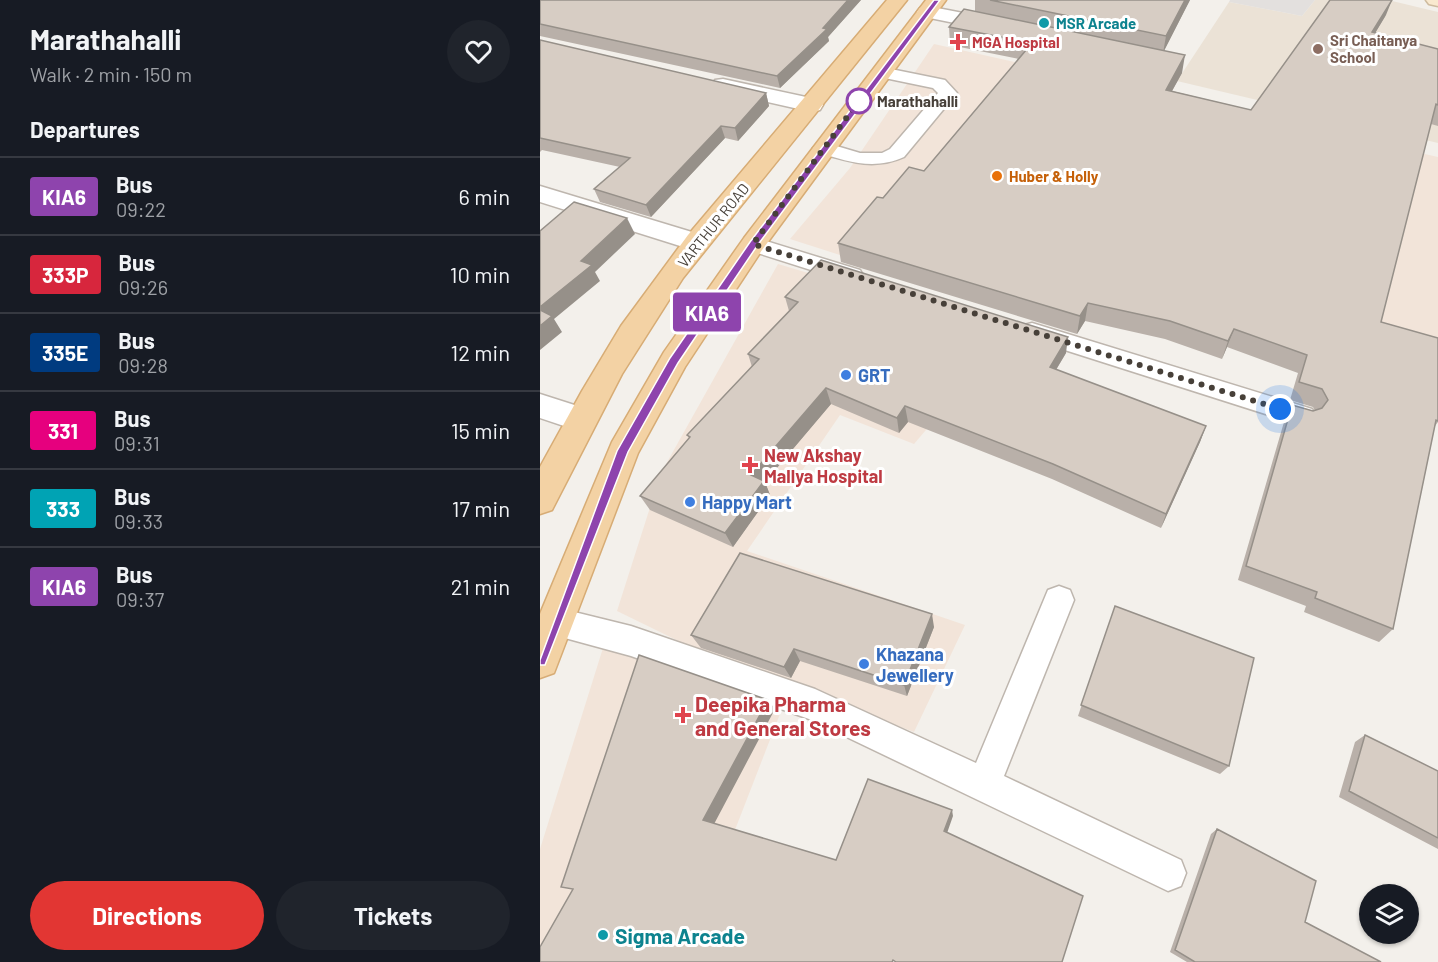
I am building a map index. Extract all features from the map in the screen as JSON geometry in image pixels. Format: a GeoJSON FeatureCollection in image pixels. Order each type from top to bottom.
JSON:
{"type":"FeatureCollection","features":[{"type":"Feature","properties":{"kind":"main road","name":"VARTHUR ROAD"},"geometry":{"type":"LineString","coordinates":[[540,500],[579,419],[625,344],[696,242],[897,0]]}},
{"type":"Feature","properties":{"kind":"main road"},"geometry":{"type":"LineString","coordinates":[[540,660],[622,451],[674,360],[753,244],[932,6]]}},
{"type":"Feature","properties":{"kind":"street"},"geometry":{"type":"LineString","coordinates":[[932,6],[1019,31]]}},
{"type":"Feature","properties":{"kind":"street"},"geometry":{"type":"LineString","coordinates":[[699,79],[812,105]]}},
{"type":"Feature","properties":{"kind":"street"},"geometry":{"type":"LineString","coordinates":[[540,194],[696,242]]}},
{"type":"Feature","properties":{"kind":"street"},"geometry":{"type":"LineString","coordinates":[[540,406],[579,419]]}},
{"type":"Feature","properties":{"kind":"lane"},"geometry":{"type":"LineString","coordinates":[[823,148],[870,161],[890,157],[897,153],[948,93],[939,84],[881,72]]}},
{"type":"Feature","properties":{"kind":"lane"},"geometry":{"type":"LineString","coordinates":[[753,244],[874,281]]}},
{"type":"Feature","properties":{"kind":"lane"},"geometry":{"type":"LineString","coordinates":[[1010,324],[1303,416]]}},
{"type":"Feature","properties":{"kind":"lane"},"geometry":{"type":"LineString","coordinates":[[984,784],[1059,600]]}},
{"type":"Feature","properties":{"kind":"lane"},"geometry":{"type":"LineString","coordinates":[[555,621],[631,641],[815,705],[1168,873]]}},
{"type":"Feature","properties":{"kind":"shaded area"},"geometry":{"type":"Polygon","coordinates":[[[1230,0],[1315,0],[1302,16],[1229,2],[1230,0]]]}},
{"type":"Feature","properties":{"kind":"shaded area","name":"Sri Chaitanya School"},"geometry":{"type":"Polygon","coordinates":[[[1315,0],[1388,0],[1438,12],[1438,143],[1177,81],[1229,2],[1302,16],[1315,0]]]}},
{"type":"Feature","properties":{"kind":"shaded area"},"geometry":{"type":"Polygon","coordinates":[[[934,44],[1438,157],[1438,354],[996,305],[790,239],[850,168],[934,44]]]}},
{"type":"Feature","properties":{"kind":"shaded area"},"geometry":{"type":"Polygon","coordinates":[[[778,264],[1009,333],[914,444],[840,415],[747,551],[965,625],[914,732],[701,652],[617,611],[661,473],[778,264]]]}},
{"type":"Feature","properties":{"kind":"shaded area"},"geometry":{"type":"Polygon","coordinates":[[[603,648],[785,701],[695,933],[540,962],[540,849],[603,648]]]}},
{"type":"Feature","properties":{"kind":"building"},"geometry":{"type":"Polygon","coordinates":[[[540,0],[848,0],[823,28],[827,29],[777,76],[540,24],[540,0]]]}},
{"type":"Feature","properties":{"kind":"building"},"geometry":{"type":"Polygon","coordinates":[[[990,0],[1185,0],[1166,36],[990,0]]]}},
{"type":"Feature","properties":{"kind":"building"},"geometry":{"type":"Polygon","coordinates":[[[1330,0],[1392,0],[1372,32],[1438,49],[1438,105],[1436,104],[1381,322],[1438,338],[1438,421],[1436,420],[1393,629],[1315,598],[1317,592],[1246,566],[1292,405],[1313,411],[1322,408],[1328,400],[1322,389],[1299,382],[1307,355],[1234,329],[1228,341],[1170,321],[1088,303],[1080,316],[838,243],[877,197],[883,198],[909,167],[924,171],[1032,43],[949,27],[964,9],[1185,55],[1166,90],[1251,110],[1330,0]]]}},
{"type":"Feature","properties":{"kind":"building"},"geometry":{"type":"Polygon","coordinates":[[[540,40],[766,93],[735,128],[721,126],[646,205],[594,189],[630,158],[540,138],[540,40]]]}},
{"type":"Feature","properties":{"kind":"building"},"geometry":{"type":"Polygon","coordinates":[[[574,202],[627,218],[581,261],[592,265],[540,307],[540,231],[574,202]]]}},
{"type":"Feature","properties":{"kind":"building"},"geometry":{"type":"Polygon","coordinates":[[[821,260],[1068,337],[1050,367],[1206,426],[1166,514],[1053,464],[905,406],[897,418],[826,388],[751,475],[764,481],[725,533],[640,496],[690,437],[687,435],[759,359],[748,354],[798,302],[785,297],[821,260]]]}},
{"type":"Feature","properties":{"kind":"building"},"geometry":{"type":"Polygon","coordinates":[[[540,310],[552,316],[540,326],[540,310]]]}},
{"type":"Feature","properties":{"kind":"building","name":"Khazana Jewellery"},"geometry":{"type":"Polygon","coordinates":[[[740,553],[932,614],[904,685],[794,649],[784,667],[691,635],[740,553]]]}},
{"type":"Feature","properties":{"kind":"building"},"geometry":{"type":"Polygon","coordinates":[[[1115,606],[1254,658],[1229,766],[1081,705],[1115,606]]]}},
{"type":"Feature","properties":{"kind":"building"},"geometry":{"type":"Polygon","coordinates":[[[639,655],[768,700],[703,820],[836,860],[868,779],[952,810],[944,831],[1083,896],[1062,962],[896,962],[893,960],[892,962],[540,962],[540,947],[573,889],[561,887],[639,655]]]}},
{"type":"Feature","properties":{"kind":"building"},"geometry":{"type":"Polygon","coordinates":[[[1365,735],[1438,771],[1438,838],[1349,791],[1365,735]]]}},
{"type":"Feature","properties":{"kind":"building"},"geometry":{"type":"Polygon","coordinates":[[[1217,829],[1316,881],[1305,922],[1381,962],[1195,962],[1175,950],[1217,829]]]}},
{"type":"Feature","properties":{"kind":"bus line","name":"KIA6"},"geometry":{"type":"LineString","coordinates":[[540,660],[622,451],[674,360],[753,244],[936,0]]}},
{"type":"Feature","properties":{"kind":"place","name":"MSR Arcade"},"geometry":{"type":"Point","coordinates":[1044,23]}},
{"type":"Feature","properties":{"kind":"place","name":"MGA Hospital"},"geometry":{"type":"Point","coordinates":[958,42]}},
{"type":"Feature","properties":{"kind":"place","name":"Sri Chaitanya School"},"geometry":{"type":"Point","coordinates":[1318,49]}},
{"type":"Feature","properties":{"kind":"place","name":"Marathahalli"},"geometry":{"type":"Point","coordinates":[859,101]}},
{"type":"Feature","properties":{"kind":"place","name":"Huber & Holly"},"geometry":{"type":"Point","coordinates":[997,176]}},
{"type":"Feature","properties":{"kind":"place","name":"GRT"},"geometry":{"type":"Point","coordinates":[846,375]}},
{"type":"Feature","properties":{"kind":"place","name":"New Akshay Mallya Hospital"},"geometry":{"type":"Point","coordinates":[750,465]}},
{"type":"Feature","properties":{"kind":"place","name":"Happy Mart"},"geometry":{"type":"Point","coordinates":[690,502]}},
{"type":"Feature","properties":{"kind":"place","name":"Khazana Jewellery"},"geometry":{"type":"Point","coordinates":[864,664]}},
{"type":"Feature","properties":{"kind":"place","name":"Deepika Pharma and General Stores"},"geometry":{"type":"Point","coordinates":[683,715]}},
{"type":"Feature","properties":{"kind":"place","name":"Sigma Arcade"},"geometry":{"type":"Point","coordinates":[603,935]}},
{"type":"Feature","properties":{"kind":"route"},"geometry":{"type":"LineString","coordinates":[[859,101],[753,244],[1280,409]]}}]}
